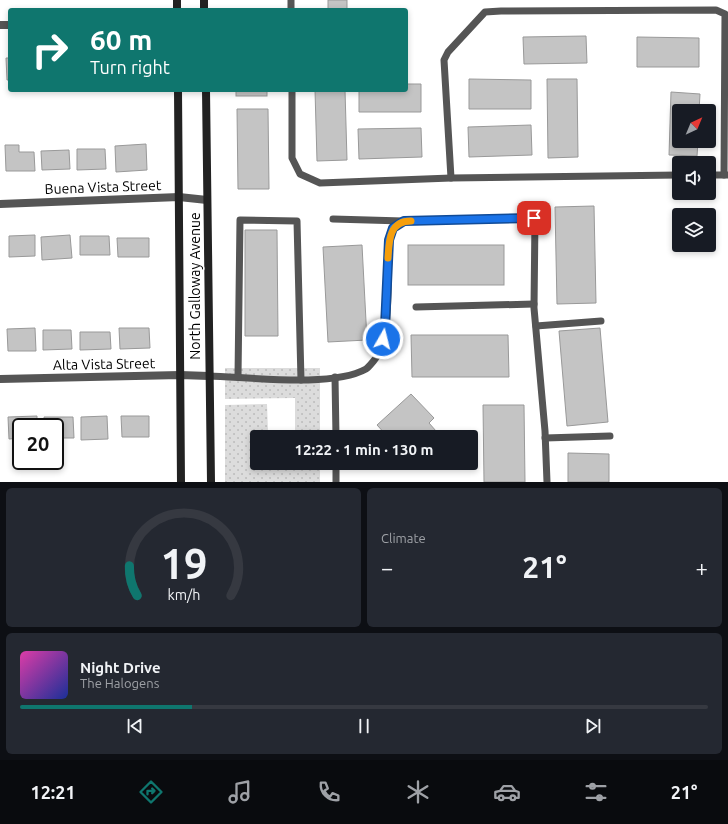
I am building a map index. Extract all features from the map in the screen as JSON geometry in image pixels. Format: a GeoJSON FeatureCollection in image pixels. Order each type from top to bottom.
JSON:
{"type":"FeatureCollection","features":[{"type":"Feature","properties":{"kind":"main road","name":"North Galloway Avenue"},"geometry":{"type":"LineString","coordinates":[[178,92],[181,482]]}},
{"type":"Feature","properties":{"kind":"main road","name":"North Galloway Avenue"},"geometry":{"type":"LineString","coordinates":[[206,92],[211,482]]}},
{"type":"Feature","properties":{"kind":"street","name":"Buena Vista Street"},"geometry":{"type":"LineString","coordinates":[[0,204],[179,198],[207,200]]}},
{"type":"Feature","properties":{"kind":"street","name":"Alta Vista Street"},"geometry":{"type":"LineString","coordinates":[[0,379],[180,375],[209,376]]}},
{"type":"Feature","properties":{"kind":"lane"},"geometry":{"type":"LineString","coordinates":[[451,178],[444,60],[448,52],[485,12],[509,11],[716,10],[725,14],[726,175]]}},
{"type":"Feature","properties":{"kind":"lane"},"geometry":{"type":"LineString","coordinates":[[292,92],[292,158],[300,174],[320,183],[451,178],[672,175]]}},
{"type":"Feature","properties":{"kind":"lane"},"geometry":{"type":"LineString","coordinates":[[333,219],[404,221],[534,218],[534,304],[545,438],[547,482]]}},
{"type":"Feature","properties":{"kind":"lane"},"geometry":{"type":"LineString","coordinates":[[238,377],[240,220],[297,221],[301,380]]}},
{"type":"Feature","properties":{"kind":"lane"},"geometry":{"type":"LineString","coordinates":[[209,376],[301,380],[345,376],[367,368],[380,352],[385,327],[389,240],[393,228],[404,221]]}},
{"type":"Feature","properties":{"kind":"lane"},"geometry":{"type":"LineString","coordinates":[[416,307],[534,304]]}},
{"type":"Feature","properties":{"kind":"lane"},"geometry":{"type":"LineString","coordinates":[[536,326],[601,321]]}},
{"type":"Feature","properties":{"kind":"lane"},"geometry":{"type":"LineString","coordinates":[[335,377],[336,430]]}},
{"type":"Feature","properties":{"kind":"lane"},"geometry":{"type":"LineString","coordinates":[[545,438],[610,436]]}},
{"type":"Feature","properties":{"kind":"lane"},"geometry":{"type":"LineString","coordinates":[[336,470],[336,482]]}},
{"type":"Feature","properties":{"kind":"shaded area"},"geometry":{"type":"Polygon","coordinates":[[[225,368],[320,368],[320,430],[295,430],[295,398],[225,399],[225,368]]]}},
{"type":"Feature","properties":{"kind":"shaded area"},"geometry":{"type":"Polygon","coordinates":[[[267,404],[268,430],[250,430],[250,470],[320,470],[320,482],[225,482],[225,405],[267,404]]]}},
{"type":"Feature","properties":{"kind":"building"},"geometry":{"type":"Polygon","coordinates":[[[328,0],[347,0],[347,8],[328,8],[328,0]]]}},
{"type":"Feature","properties":{"kind":"building"},"geometry":{"type":"Polygon","coordinates":[[[586,36],[587,63],[524,64],[523,37],[586,36]]]}},
{"type":"Feature","properties":{"kind":"building"},"geometry":{"type":"Polygon","coordinates":[[[637,37],[699,38],[699,67],[637,67],[637,37]]]}},
{"type":"Feature","properties":{"kind":"building"},"geometry":{"type":"Polygon","coordinates":[[[6,58],[8,58],[8,80],[6,58]]]}},
{"type":"Feature","properties":{"kind":"building"},"geometry":{"type":"Polygon","coordinates":[[[469,79],[531,80],[531,109],[469,109],[469,79]]]}},
{"type":"Feature","properties":{"kind":"building"},"geometry":{"type":"Polygon","coordinates":[[[547,79],[577,79],[578,157],[548,158],[547,79]]]}},
{"type":"Feature","properties":{"kind":"building"},"geometry":{"type":"Polygon","coordinates":[[[408,84],[421,84],[421,112],[359,112],[359,92],[408,92],[408,84]]]}},
{"type":"Feature","properties":{"kind":"building"},"geometry":{"type":"Polygon","coordinates":[[[236,92],[267,92],[267,96],[236,96],[236,92]]]}},
{"type":"Feature","properties":{"kind":"building"},"geometry":{"type":"Polygon","coordinates":[[[315,92],[345,92],[347,160],[317,161],[315,92]]]}},
{"type":"Feature","properties":{"kind":"building"},"geometry":{"type":"Polygon","coordinates":[[[671,92],[700,94],[699,104],[672,104],[672,148],[698,148],[697,156],[669,155],[671,92]]]}},
{"type":"Feature","properties":{"kind":"building"},"geometry":{"type":"Polygon","coordinates":[[[237,109],[268,109],[269,189],[238,189],[237,109]]]}},
{"type":"Feature","properties":{"kind":"building"},"geometry":{"type":"Polygon","coordinates":[[[531,125],[532,155],[469,157],[468,127],[531,125]]]}},
{"type":"Feature","properties":{"kind":"building"},"geometry":{"type":"Polygon","coordinates":[[[421,128],[422,157],[359,159],[358,129],[421,128]]]}},
{"type":"Feature","properties":{"kind":"building"},"geometry":{"type":"Polygon","coordinates":[[[146,144],[147,170],[116,172],[115,146],[146,144]]]}},
{"type":"Feature","properties":{"kind":"building"},"geometry":{"type":"Polygon","coordinates":[[[5,145],[19,145],[19,152],[34,152],[35,171],[6,171],[5,145]]]}},
{"type":"Feature","properties":{"kind":"building"},"geometry":{"type":"Polygon","coordinates":[[[77,149],[105,149],[106,169],[77,170],[77,149]]]}},
{"type":"Feature","properties":{"kind":"building"},"geometry":{"type":"Polygon","coordinates":[[[69,150],[70,169],[42,170],[41,151],[69,150]]]}},
{"type":"Feature","properties":{"kind":"building"},"geometry":{"type":"Polygon","coordinates":[[[594,206],[596,303],[557,304],[555,207],[594,206]]]}},
{"type":"Feature","properties":{"kind":"building"},"geometry":{"type":"Polygon","coordinates":[[[245,230],[277,230],[278,336],[245,336],[245,230]]]}},
{"type":"Feature","properties":{"kind":"building"},"geometry":{"type":"Polygon","coordinates":[[[35,235],[35,256],[9,257],[9,236],[35,235]]]}},
{"type":"Feature","properties":{"kind":"building"},"geometry":{"type":"Polygon","coordinates":[[[70,235],[72,258],[42,260],[41,237],[70,235]]]}},
{"type":"Feature","properties":{"kind":"building"},"geometry":{"type":"Polygon","coordinates":[[[80,236],[109,236],[110,255],[80,255],[80,236]]]}},
{"type":"Feature","properties":{"kind":"building"},"geometry":{"type":"Polygon","coordinates":[[[117,238],[149,238],[149,257],[118,257],[117,238]]]}},
{"type":"Feature","properties":{"kind":"building"},"geometry":{"type":"Polygon","coordinates":[[[362,245],[367,340],[328,342],[323,247],[362,245]]]}},
{"type":"Feature","properties":{"kind":"building"},"geometry":{"type":"Polygon","coordinates":[[[408,245],[504,245],[504,285],[408,285],[408,245]]]}},
{"type":"Feature","properties":{"kind":"building"},"geometry":{"type":"Polygon","coordinates":[[[35,328],[36,351],[8,351],[7,329],[35,328]]]}},
{"type":"Feature","properties":{"kind":"building"},"geometry":{"type":"Polygon","coordinates":[[[119,328],[149,328],[150,348],[120,349],[119,328]]]}},
{"type":"Feature","properties":{"kind":"building"},"geometry":{"type":"Polygon","coordinates":[[[600,328],[608,422],[567,426],[559,331],[600,328]]]}},
{"type":"Feature","properties":{"kind":"building"},"geometry":{"type":"Polygon","coordinates":[[[43,330],[71,330],[72,349],[43,350],[43,330]]]}},
{"type":"Feature","properties":{"kind":"building"},"geometry":{"type":"Polygon","coordinates":[[[80,332],[110,332],[111,349],[80,350],[80,332]]]}},
{"type":"Feature","properties":{"kind":"building"},"geometry":{"type":"Polygon","coordinates":[[[411,335],[508,335],[509,377],[412,377],[411,335]]]}},
{"type":"Feature","properties":{"kind":"building"},"geometry":{"type":"Polygon","coordinates":[[[411,394],[434,418],[429,423],[435,430],[382,430],[377,425],[411,394]]]}},
{"type":"Feature","properties":{"kind":"building"},"geometry":{"type":"Polygon","coordinates":[[[483,405],[524,405],[525,482],[484,482],[483,405]]]}},
{"type":"Feature","properties":{"kind":"building"},"geometry":{"type":"Polygon","coordinates":[[[37,416],[37,418],[12,418],[12,439],[9,439],[8,417],[37,416]]]}},
{"type":"Feature","properties":{"kind":"building"},"geometry":{"type":"Polygon","coordinates":[[[107,416],[108,439],[81,440],[81,417],[107,416]]]}},
{"type":"Feature","properties":{"kind":"building"},"geometry":{"type":"Polygon","coordinates":[[[121,416],[149,416],[149,437],[122,437],[121,416]]]}},
{"type":"Feature","properties":{"kind":"building"},"geometry":{"type":"Polygon","coordinates":[[[73,417],[74,438],[64,438],[64,418],[44,418],[73,417]]]}},
{"type":"Feature","properties":{"kind":"building"},"geometry":{"type":"Polygon","coordinates":[[[568,453],[609,454],[609,482],[568,482],[568,453]]]}},
{"type":"Feature","properties":{"kind":"slow traffic"},"geometry":{"type":"LineString","coordinates":[[388,258],[389,240],[393,228],[404,221],[411,221]]}},
{"type":"Feature","properties":{"kind":"route"},"geometry":{"type":"LineString","coordinates":[[383,339],[385,327],[389,240],[393,228],[404,221],[534,218]]}}]}
